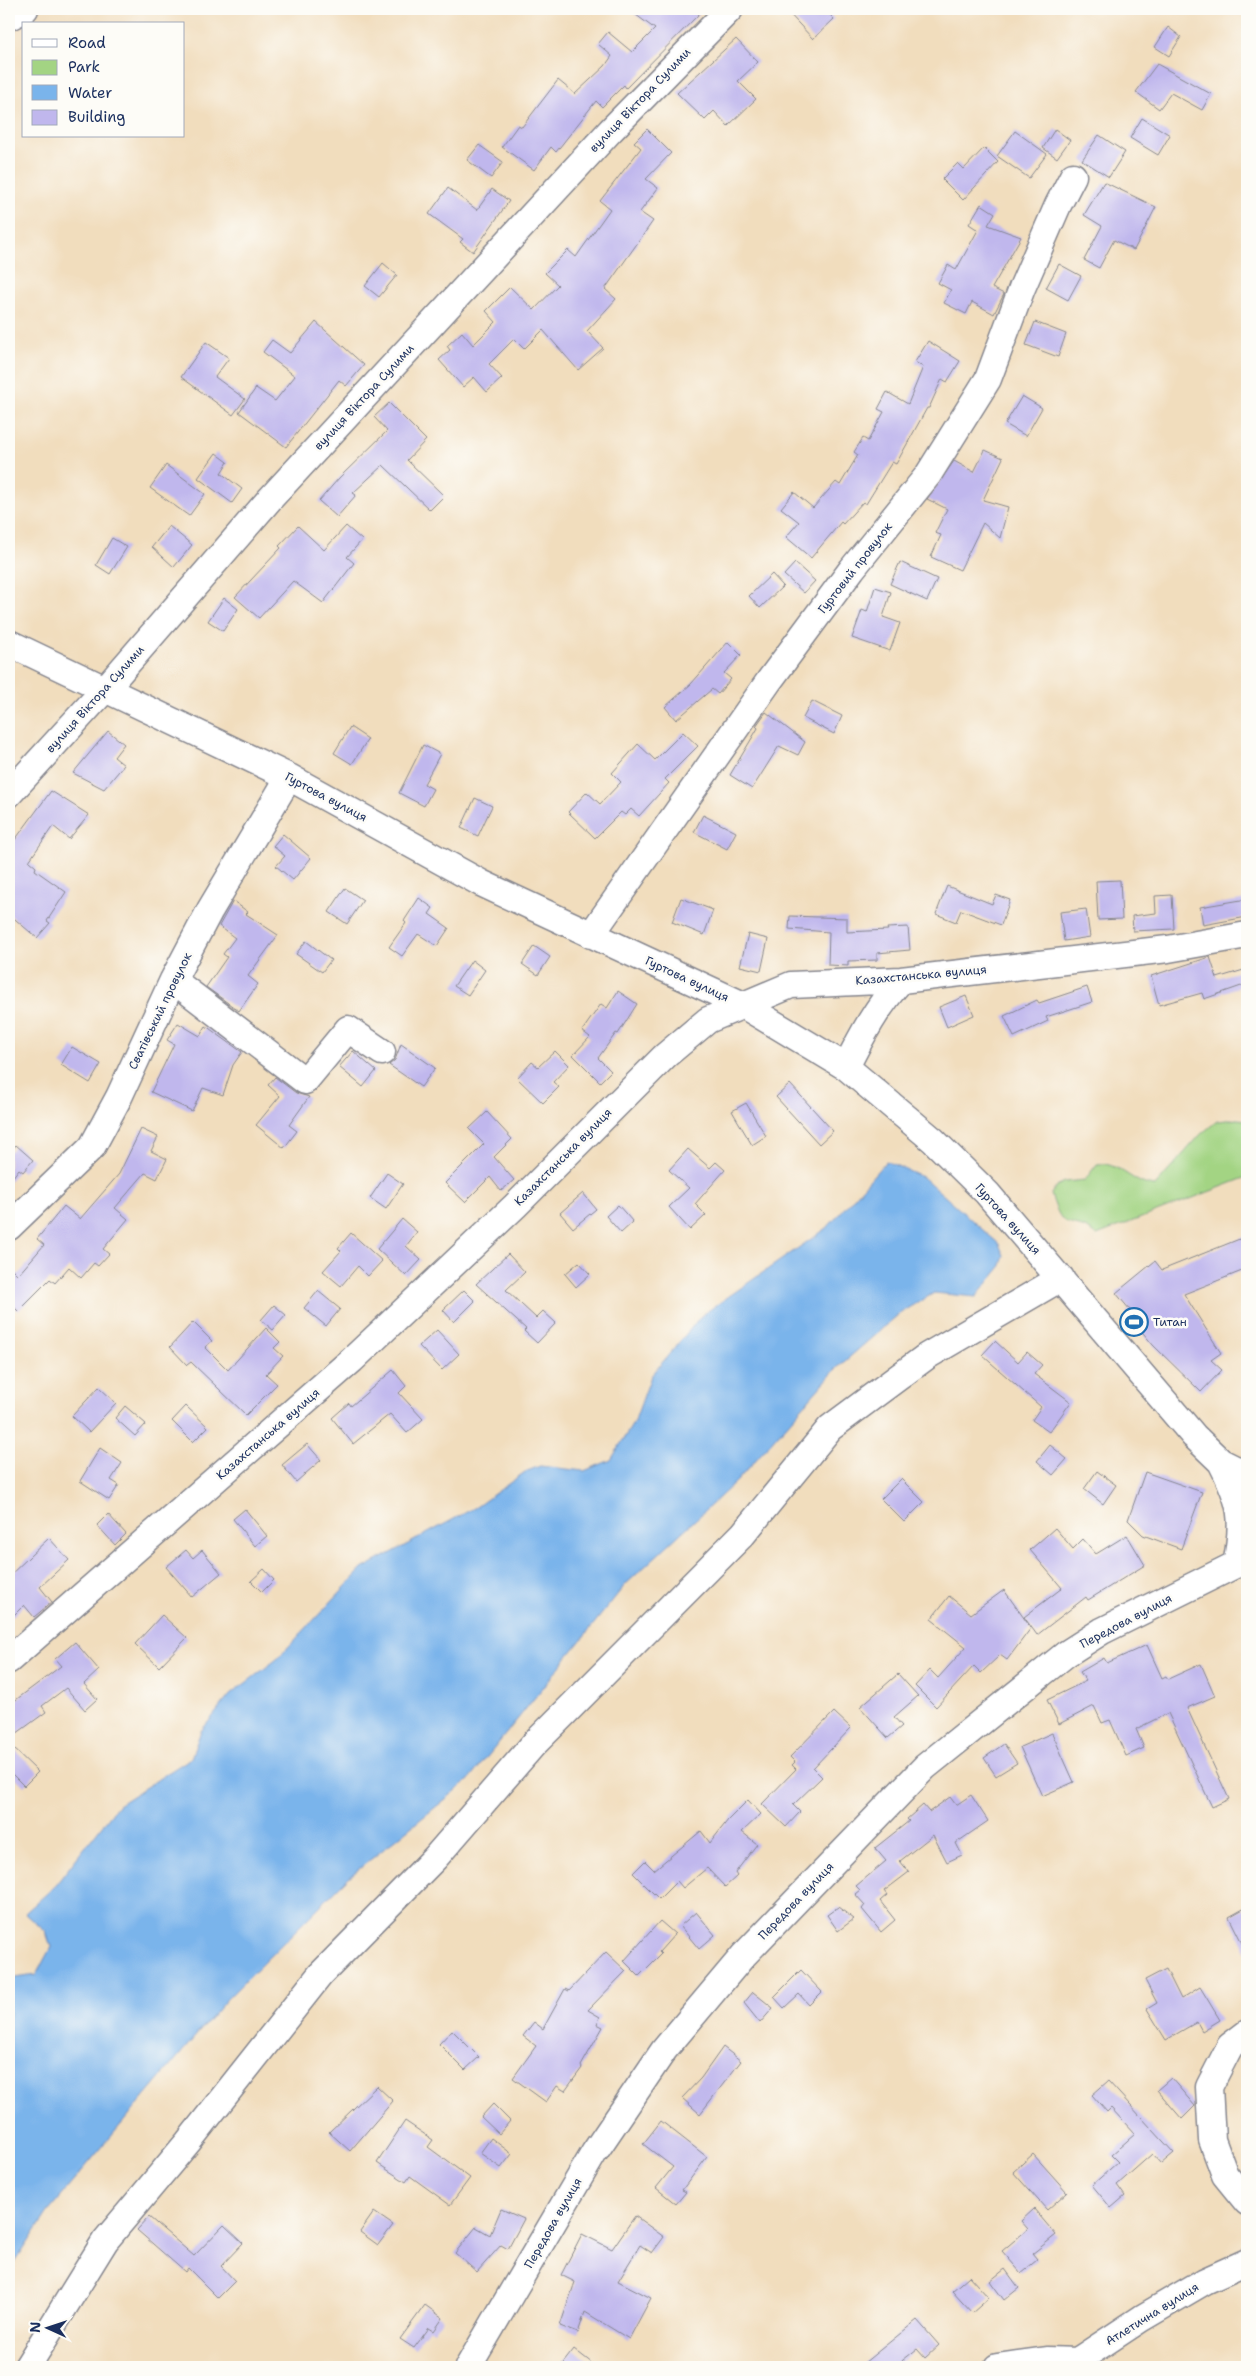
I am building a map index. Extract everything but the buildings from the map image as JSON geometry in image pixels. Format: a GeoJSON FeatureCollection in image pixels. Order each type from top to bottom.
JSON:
{"type":"FeatureCollection","features":[{"type":"Feature","properties":{"kind":"street"},"geometry":{"type":"LineString","coordinates":[[9,17],[25,9]]}},
{"type":"Feature","properties":{"kind":"street","name":"вулиця Віктора Сулими"},"geometry":{"type":"LineString","coordinates":[[9,794],[106,688],[282,485],[611,130],[730,9]]}},
{"type":"Feature","properties":{"kind":"street","name":"Гуртовий провулок"},"geometry":{"type":"LineString","coordinates":[[591,935],[769,681],[852,569],[928,475],[988,379],[1026,280],[1058,205],[1073,176]]}},
{"type":"Feature","properties":{"kind":"street","name":"Гуртова вулиця"},"geometry":{"type":"LineString","coordinates":[[9,643],[289,777],[481,882],[743,1005],[846,1067],[940,1146],[987,1193],[1194,1436],[1221,1462],[1247,1475]]}},
{"type":"Feature","properties":{"kind":"street","name":"Сватівський провулок"},"geometry":{"type":"LineString","coordinates":[[9,1227],[92,1147],[120,1097],[173,980],[210,910],[289,777]]}},
{"type":"Feature","properties":{"kind":"street","name":"Казахстанська вулиця"},"geometry":{"type":"LineString","coordinates":[[9,1660],[352,1360],[515,1206],[665,1056],[708,1020],[791,985],[901,980],[1168,949],[1247,935]]}},
{"type":"Feature","properties":{"kind":"street"},"geometry":{"type":"LineString","coordinates":[[173,980],[305,1081],[348,1029],[382,1052]]}},
{"type":"Feature","properties":{"kind":"street"},"geometry":{"type":"LineString","coordinates":[[846,1067],[867,1024],[882,1002],[901,980]]}},
{"type":"Feature","properties":{"kind":"street"},"geometry":{"type":"LineString","coordinates":[[27,2367],[105,2240],[188,2142],[320,1975],[436,1858],[533,1745],[743,1534],[830,1428],[926,1356],[1061,1278]]}},
{"type":"Feature","properties":{"kind":"street"},"geometry":{"type":"LineString","coordinates":[[1221,1462],[1237,1494],[1241,1517],[1242,1562]]}},
{"type":"Feature","properties":{"kind":"street","name":"Передова вулиця"},"geometry":{"type":"LineString","coordinates":[[468,2367],[594,2153],[664,2050],[743,1956],[925,1767],[1066,1654],[1102,1631],[1242,1562]]}},
{"type":"Feature","properties":{"kind":"street"},"geometry":{"type":"LineString","coordinates":[[1247,2033],[1230,2046],[1209,2087],[1212,2140],[1224,2175],[1247,2202]]}},
{"type":"Feature","properties":{"kind":"street","name":"Атлетична вулиця"},"geometry":{"type":"LineString","coordinates":[[997,2367],[1047,2360],[1077,2361],[1205,2281],[1247,2262]]}},
{"type":"Feature","properties":{"kind":"green space"},"geometry":{"type":"Polygon","coordinates":[[[1247,1120],[1247,1177],[1097,1235],[1088,1229],[1064,1221],[1060,1216],[1051,1194],[1056,1186],[1065,1182],[1085,1180],[1097,1164],[1105,1164],[1119,1169],[1140,1182],[1155,1186],[1201,1134],[1217,1121],[1247,1120]]]}},
{"type":"Feature","properties":{"kind":"water"},"geometry":{"type":"Polygon","coordinates":[[[886,1161],[924,1178],[999,1244],[1004,1256],[1000,1268],[976,1297],[934,1293],[899,1314],[837,1368],[737,1481],[625,1585],[468,1781],[349,1877],[225,2001],[50,2209],[9,2272],[9,1979],[36,1975],[51,1947],[46,1932],[25,1913],[54,1887],[118,1805],[191,1758],[201,1731],[230,1695],[277,1659],[362,1569],[476,1507],[525,1472],[540,1466],[584,1471],[611,1460],[635,1420],[651,1376],[702,1315],[827,1228],[886,1161]]]}},
{"type":"Feature","properties":{"kind":"place","name":"Титан"},"geometry":{"type":"Point","coordinates":[1134,1322]}}]}
